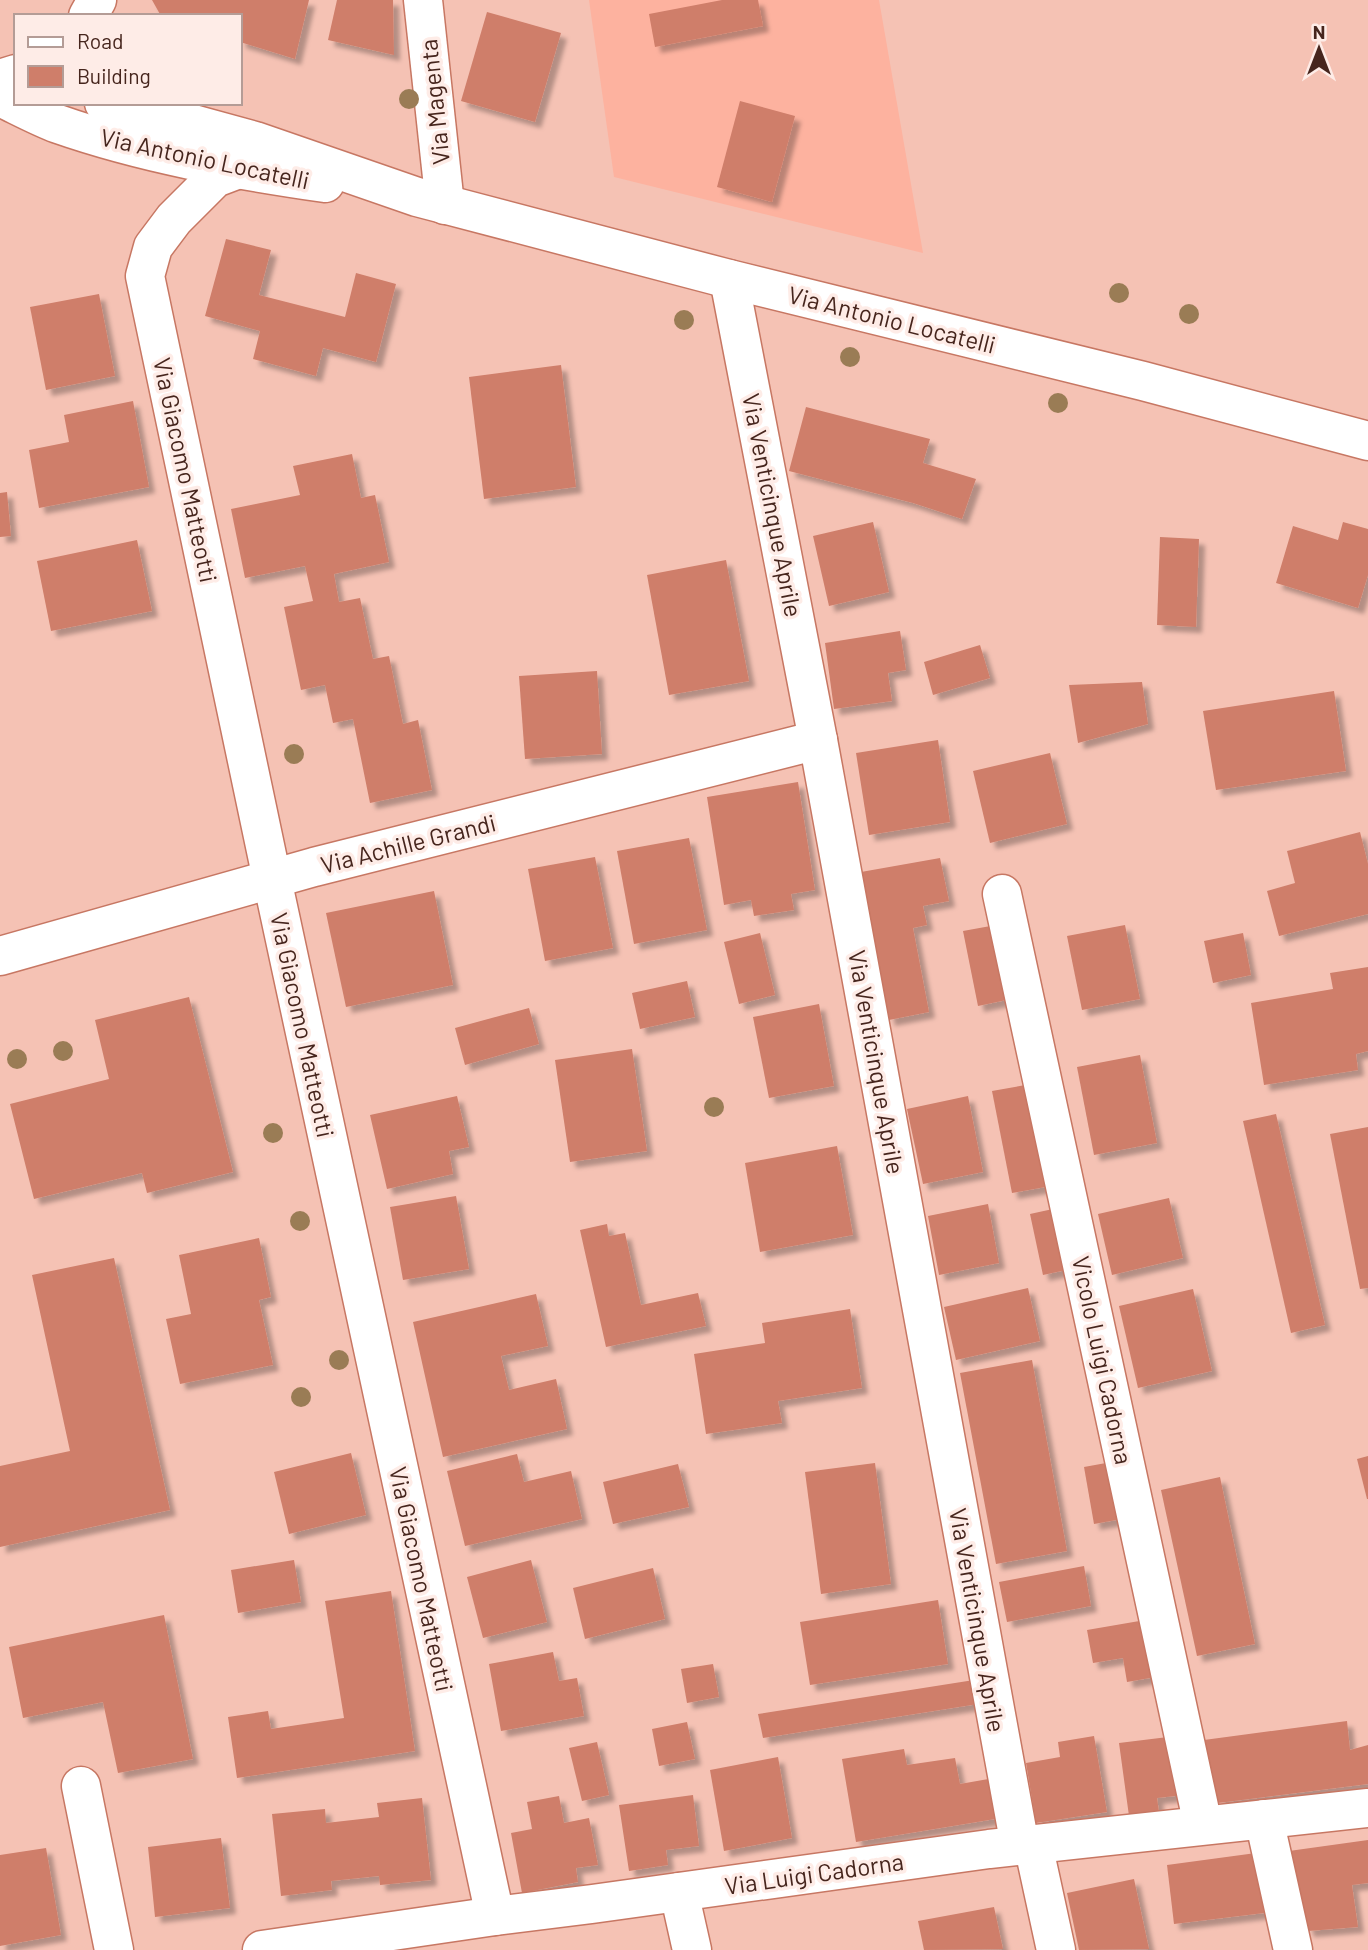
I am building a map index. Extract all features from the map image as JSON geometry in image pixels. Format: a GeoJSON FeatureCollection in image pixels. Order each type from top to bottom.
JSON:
{"type":"FeatureCollection","features":[{"type":"Feature","properties":{"kind":"street","name":"Via Magenta"},"geometry":{"type":"LineString","coordinates":[[423,0],[431,201]]}},
{"type":"Feature","properties":{"kind":"street","name":"Via Antonio Locatelli"},"geometry":{"type":"LineString","coordinates":[[17,105],[56,123],[95,135],[236,170],[431,201]]}},
{"type":"Feature","properties":{"kind":"street","name":"Via Antonio Locatelli"},"geometry":{"type":"LineString","coordinates":[[114,105],[176,118],[255,141],[431,201],[729,279],[1143,381],[1368,441]]}},
{"type":"Feature","properties":{"kind":"street","name":"Via Giacomo Matteotti"},"geometry":{"type":"LineString","coordinates":[[236,170],[215,178],[174,219],[153,247],[145,276],[495,1916]]}},
{"type":"Feature","properties":{"kind":"street","name":"Via Venticinque Aprile"},"geometry":{"type":"LineString","coordinates":[[729,279],[1026,1845],[1056,1950]]}},
{"type":"Feature","properties":{"kind":"street","name":"Via Achille Grandi"},"geometry":{"type":"LineString","coordinates":[[0,956],[272,879],[818,740]]}},
{"type":"Feature","properties":{"kind":"street","name":"Vicolo Luigi Cadorna"},"geometry":{"type":"LineString","coordinates":[[1002,894],[1203,1825]]}},
{"type":"Feature","properties":{"kind":"street"},"geometry":{"type":"LineString","coordinates":[[81,1786],[114,1950]]}},
{"type":"Feature","properties":{"kind":"street","name":"Via Luigi Cadorna"},"geometry":{"type":"LineString","coordinates":[[262,1950],[1026,1845],[1368,1808]]}},
{"type":"Feature","properties":{"kind":"street"},"geometry":{"type":"LineString","coordinates":[[1264,1819],[1293,1950]]}},
{"type":"Feature","properties":{"kind":"street"},"geometry":{"type":"LineString","coordinates":[[679,1892],[692,1950]]}},
{"type":"Feature","properties":{"kind":"shaded area"},"geometry":{"type":"Polygon","coordinates":[[[589,0],[879,0],[923,253],[614,177],[589,0]]]}},
{"type":"Feature","properties":{"kind":"building"},"geometry":{"type":"Polygon","coordinates":[[[152,0],[309,0],[295,59],[242,43],[242,14],[160,14],[152,0]]]}},
{"type":"Feature","properties":{"kind":"building"},"geometry":{"type":"Polygon","coordinates":[[[337,0],[393,0],[394,55],[328,40],[337,0]]]}},
{"type":"Feature","properties":{"kind":"building"},"geometry":{"type":"Polygon","coordinates":[[[722,0],[758,0],[763,26],[655,47],[649,14],[722,0]]]}},
{"type":"Feature","properties":{"kind":"building"},"geometry":{"type":"Polygon","coordinates":[[[487,12],[561,33],[535,122],[461,101],[487,12]]]}},
{"type":"Feature","properties":{"kind":"building"},"geometry":{"type":"Polygon","coordinates":[[[740,101],[795,116],[772,202],[717,187],[740,101]]]}},
{"type":"Feature","properties":{"kind":"building"},"geometry":{"type":"Polygon","coordinates":[[[226,239],[271,250],[259,295],[345,317],[356,273],[396,284],[376,362],[323,348],[316,376],[253,359],[260,331],[205,316],[226,239]]]}},
{"type":"Feature","properties":{"kind":"building"},"geometry":{"type":"Polygon","coordinates":[[[99,294],[115,376],[46,390],[30,307],[99,294]]]}},
{"type":"Feature","properties":{"kind":"building"},"geometry":{"type":"Polygon","coordinates":[[[561,365],[576,487],[484,499],[469,377],[561,365]]]}},
{"type":"Feature","properties":{"kind":"building"},"geometry":{"type":"Polygon","coordinates":[[[133,401],[149,487],[39,508],[29,450],[69,442],[64,415],[133,401]]]}},
{"type":"Feature","properties":{"kind":"building"},"geometry":{"type":"Polygon","coordinates":[[[806,407],[930,439],[923,463],[976,479],[962,519],[913,503],[789,471],[806,407]]]}},
{"type":"Feature","properties":{"kind":"building"},"geometry":{"type":"Polygon","coordinates":[[[352,454],[361,498],[375,495],[389,562],[334,574],[339,602],[360,598],[373,659],[389,656],[403,724],[418,720],[432,790],[370,803],[353,719],[333,723],[325,685],[301,690],[284,607],[313,601],[305,566],[245,578],[231,509],[300,495],[293,466],[352,454]]]}},
{"type":"Feature","properties":{"kind":"building"},"geometry":{"type":"Polygon","coordinates":[[[7,492],[11,536],[0,537],[0,493],[7,492]]]}},
{"type":"Feature","properties":{"kind":"building"},"geometry":{"type":"Polygon","coordinates":[[[873,522],[889,592],[829,606],[813,536],[873,522]]]}},
{"type":"Feature","properties":{"kind":"building"},"geometry":{"type":"Polygon","coordinates":[[[1343,522],[1368,529],[1368,575],[1358,608],[1276,583],[1293,526],[1338,540],[1343,522]]]}},
{"type":"Feature","properties":{"kind":"building"},"geometry":{"type":"Polygon","coordinates":[[[1160,537],[1199,539],[1196,627],[1157,625],[1160,537]]]}},
{"type":"Feature","properties":{"kind":"building"},"geometry":{"type":"Polygon","coordinates":[[[137,540],[152,611],[51,631],[37,561],[137,540]]]}},
{"type":"Feature","properties":{"kind":"building"},"geometry":{"type":"Polygon","coordinates":[[[726,560],[749,681],[669,695],[647,575],[726,560]]]}},
{"type":"Feature","properties":{"kind":"building"},"geometry":{"type":"Polygon","coordinates":[[[900,631],[906,670],[888,673],[892,701],[834,709],[825,643],[900,631]]]}},
{"type":"Feature","properties":{"kind":"building"},"geometry":{"type":"Polygon","coordinates":[[[980,645],[990,678],[933,695],[924,662],[980,645]]]}},
{"type":"Feature","properties":{"kind":"building"},"geometry":{"type":"Polygon","coordinates":[[[597,671],[602,754],[525,759],[519,676],[597,671]]]}},
{"type":"Feature","properties":{"kind":"building"},"geometry":{"type":"Polygon","coordinates":[[[1142,682],[1148,724],[1078,743],[1069,685],[1142,682]]]}},
{"type":"Feature","properties":{"kind":"building"},"geometry":{"type":"Polygon","coordinates":[[[1334,691],[1346,771],[1216,790],[1203,711],[1334,691]]]}},
{"type":"Feature","properties":{"kind":"building"},"geometry":{"type":"Polygon","coordinates":[[[938,740],[950,822],[869,835],[856,753],[938,740]]]}},
{"type":"Feature","properties":{"kind":"building"},"geometry":{"type":"Polygon","coordinates":[[[1050,753],[1067,824],[990,843],[973,771],[1050,753]]]}},
{"type":"Feature","properties":{"kind":"building"},"geometry":{"type":"Polygon","coordinates":[[[798,782],[815,890],[791,894],[794,910],[754,916],[751,900],[724,905],[707,797],[798,782]]]}},
{"type":"Feature","properties":{"kind":"building"},"geometry":{"type":"Polygon","coordinates":[[[1360,832],[1368,864],[1368,914],[1279,936],[1267,891],[1295,883],[1287,851],[1360,832]]]}},
{"type":"Feature","properties":{"kind":"building"},"geometry":{"type":"Polygon","coordinates":[[[689,838],[707,930],[634,944],[617,851],[689,838]]]}},
{"type":"Feature","properties":{"kind":"building"},"geometry":{"type":"Polygon","coordinates":[[[595,857],[613,948],[545,961],[528,869],[595,857]]]}},
{"type":"Feature","properties":{"kind":"building"},"geometry":{"type":"Polygon","coordinates":[[[940,858],[949,901],[923,906],[927,925],[913,928],[929,1012],[889,1020],[861,872],[940,858]]]}},
{"type":"Feature","properties":{"kind":"building"},"geometry":{"type":"Polygon","coordinates":[[[434,891],[453,985],[346,1007],[326,913],[434,891]]]}},
{"type":"Feature","properties":{"kind":"building"},"geometry":{"type":"Polygon","coordinates":[[[996,925],[1011,999],[978,1006],[963,931],[996,925]]]}},
{"type":"Feature","properties":{"kind":"building"},"geometry":{"type":"Polygon","coordinates":[[[1125,925],[1140,999],[1082,1010],[1067,936],[1125,925]]]}},
{"type":"Feature","properties":{"kind":"building"},"geometry":{"type":"Polygon","coordinates":[[[760,933],[775,995],[739,1004],[724,942],[760,933]]]}},
{"type":"Feature","properties":{"kind":"building"},"geometry":{"type":"Polygon","coordinates":[[[1243,933],[1251,975],[1213,983],[1204,941],[1243,933]]]}},
{"type":"Feature","properties":{"kind":"building"},"geometry":{"type":"Polygon","coordinates":[[[1368,967],[1368,1051],[1356,1054],[1358,1070],[1264,1085],[1251,1003],[1333,989],[1330,973],[1368,967]]]}},
{"type":"Feature","properties":{"kind":"building"},"geometry":{"type":"Polygon","coordinates":[[[687,981],[695,1017],[640,1029],[632,993],[687,981]]]}},
{"type":"Feature","properties":{"kind":"building"},"geometry":{"type":"Polygon","coordinates":[[[189,997],[233,1172],[147,1193],[142,1173],[34,1199],[10,1104],[109,1079],[95,1020],[189,997]]]}},
{"type":"Feature","properties":{"kind":"building"},"geometry":{"type":"Polygon","coordinates":[[[819,1004],[834,1086],[769,1098],[753,1017],[819,1004]]]}},
{"type":"Feature","properties":{"kind":"building"},"geometry":{"type":"Polygon","coordinates":[[[529,1008],[539,1044],[465,1065],[455,1028],[529,1008]]]}},
{"type":"Feature","properties":{"kind":"building"},"geometry":{"type":"Polygon","coordinates":[[[632,1049],[647,1151],[570,1162],[555,1060],[632,1049]]]}},
{"type":"Feature","properties":{"kind":"building"},"geometry":{"type":"Polygon","coordinates":[[[1140,1055],[1157,1143],[1094,1155],[1077,1067],[1140,1055]]]}},
{"type":"Feature","properties":{"kind":"building"},"geometry":{"type":"Polygon","coordinates":[[[1031,1084],[1051,1186],[1012,1193],[992,1091],[1031,1084]]]}},
{"type":"Feature","properties":{"kind":"building"},"geometry":{"type":"Polygon","coordinates":[[[457,1096],[469,1147],[449,1151],[453,1174],[387,1189],[370,1115],[457,1096]]]}},
{"type":"Feature","properties":{"kind":"building"},"geometry":{"type":"Polygon","coordinates":[[[968,1096],[983,1172],[923,1184],[907,1109],[968,1096]]]}},
{"type":"Feature","properties":{"kind":"building"},"geometry":{"type":"Polygon","coordinates":[[[1276,1114],[1325,1325],[1291,1333],[1243,1121],[1276,1114]]]}},
{"type":"Feature","properties":{"kind":"building"},"geometry":{"type":"Polygon","coordinates":[[[1368,1127],[1368,1288],[1360,1289],[1330,1134],[1368,1127]]]}},
{"type":"Feature","properties":{"kind":"building"},"geometry":{"type":"Polygon","coordinates":[[[837,1146],[853,1235],[760,1252],[745,1163],[837,1146]]]}},
{"type":"Feature","properties":{"kind":"building"},"geometry":{"type":"Polygon","coordinates":[[[456,1196],[469,1269],[403,1280],[390,1207],[456,1196]]]}},
{"type":"Feature","properties":{"kind":"building"},"geometry":{"type":"Polygon","coordinates":[[[1169,1198],[1183,1258],[1112,1275],[1098,1214],[1169,1198]]]}},
{"type":"Feature","properties":{"kind":"building"},"geometry":{"type":"Polygon","coordinates":[[[988,1204],[999,1263],[939,1275],[928,1216],[988,1204]]]}},
{"type":"Feature","properties":{"kind":"building"},"geometry":{"type":"Polygon","coordinates":[[[1062,1207],[1075,1268],[1043,1275],[1030,1214],[1062,1207]]]}},
{"type":"Feature","properties":{"kind":"building"},"geometry":{"type":"Polygon","coordinates":[[[607,1224],[609,1236],[625,1233],[641,1305],[698,1293],[706,1326],[606,1347],[580,1230],[607,1224]]]}},
{"type":"Feature","properties":{"kind":"building"},"geometry":{"type":"Polygon","coordinates":[[[259,1238],[271,1297],[259,1300],[273,1365],[180,1384],[166,1319],[191,1314],[179,1255],[259,1238]]]}},
{"type":"Feature","properties":{"kind":"building"},"geometry":{"type":"Polygon","coordinates":[[[114,1258],[170,1510],[0,1547],[0,1466],[70,1451],[32,1275],[114,1258]]]}},
{"type":"Feature","properties":{"kind":"building"},"geometry":{"type":"Polygon","coordinates":[[[1028,1288],[1040,1341],[956,1360],[944,1307],[1028,1288]]]}},
{"type":"Feature","properties":{"kind":"building"},"geometry":{"type":"Polygon","coordinates":[[[1193,1289],[1212,1371],[1138,1388],[1119,1306],[1193,1289]]]}},
{"type":"Feature","properties":{"kind":"building"},"geometry":{"type":"Polygon","coordinates":[[[536,1294],[548,1346],[501,1356],[509,1390],[556,1379],[567,1429],[443,1457],[413,1322],[536,1294]]]}},
{"type":"Feature","properties":{"kind":"building"},"geometry":{"type":"Polygon","coordinates":[[[850,1309],[862,1388],[778,1401],[782,1423],[706,1434],[694,1354],[765,1343],[762,1323],[850,1309]]]}},
{"type":"Feature","properties":{"kind":"building"},"geometry":{"type":"Polygon","coordinates":[[[1032,1360],[1067,1551],[996,1564],[960,1373],[1032,1360]]]}},
{"type":"Feature","properties":{"kind":"building"},"geometry":{"type":"Polygon","coordinates":[[[351,1453],[366,1515],[289,1534],[274,1472],[351,1453]]]}},
{"type":"Feature","properties":{"kind":"building"},"geometry":{"type":"Polygon","coordinates":[[[517,1454],[524,1482],[571,1471],[582,1519],[465,1546],[447,1471],[517,1454]]]}},
{"type":"Feature","properties":{"kind":"building"},"geometry":{"type":"Polygon","coordinates":[[[1368,1456],[1368,1499],[1367,1499],[1357,1459],[1368,1456]]]}},
{"type":"Feature","properties":{"kind":"building"},"geometry":{"type":"Polygon","coordinates":[[[1117,1461],[1127,1518],[1094,1524],[1084,1467],[1117,1461]]]}},
{"type":"Feature","properties":{"kind":"building"},"geometry":{"type":"Polygon","coordinates":[[[875,1463],[891,1584],[821,1594],[805,1472],[875,1463]]]}},
{"type":"Feature","properties":{"kind":"building"},"geometry":{"type":"Polygon","coordinates":[[[678,1464],[689,1507],[613,1524],[603,1482],[678,1464]]]}},
{"type":"Feature","properties":{"kind":"building"},"geometry":{"type":"Polygon","coordinates":[[[1220,1477],[1255,1644],[1197,1656],[1161,1490],[1220,1477]]]}},
{"type":"Feature","properties":{"kind":"building"},"geometry":{"type":"Polygon","coordinates":[[[294,1560],[301,1602],[238,1613],[231,1570],[294,1560]]]}},
{"type":"Feature","properties":{"kind":"building"},"geometry":{"type":"Polygon","coordinates":[[[531,1560],[547,1622],[483,1638],[467,1577],[531,1560]]]}},
{"type":"Feature","properties":{"kind":"building"},"geometry":{"type":"Polygon","coordinates":[[[1084,1566],[1091,1606],[1007,1622],[999,1582],[1084,1566]]]}},
{"type":"Feature","properties":{"kind":"building"},"geometry":{"type":"Polygon","coordinates":[[[653,1568],[665,1619],[585,1639],[573,1588],[653,1568]]]}},
{"type":"Feature","properties":{"kind":"building"},"geometry":{"type":"Polygon","coordinates":[[[391,1591],[415,1751],[237,1778],[228,1717],[268,1711],[271,1729],[344,1718],[325,1601],[391,1591]]]}},
{"type":"Feature","properties":{"kind":"building"},"geometry":{"type":"Polygon","coordinates":[[[938,1600],[948,1664],[810,1685],[800,1622],[938,1600]]]}},
{"type":"Feature","properties":{"kind":"building"},"geometry":{"type":"Polygon","coordinates":[[[164,1615],[193,1759],[118,1773],[103,1702],[23,1718],[9,1647],[164,1615]]]}},
{"type":"Feature","properties":{"kind":"building"},"geometry":{"type":"Polygon","coordinates":[[[1151,1619],[1161,1676],[1127,1682],[1123,1658],[1093,1663],[1087,1630],[1151,1619]]]}},
{"type":"Feature","properties":{"kind":"building"},"geometry":{"type":"Polygon","coordinates":[[[553,1652],[559,1681],[577,1678],[584,1716],[501,1731],[489,1664],[553,1652]]]}},
{"type":"Feature","properties":{"kind":"building"},"geometry":{"type":"Polygon","coordinates":[[[713,1664],[719,1697],[687,1703],[681,1669],[713,1664]]]}},
{"type":"Feature","properties":{"kind":"building"},"geometry":{"type":"Polygon","coordinates":[[[974,1680],[978,1704],[763,1738],[758,1714],[974,1680]]]}},
{"type":"Feature","properties":{"kind":"building"},"geometry":{"type":"Polygon","coordinates":[[[1347,1721],[1350,1750],[1368,1745],[1368,1784],[1218,1803],[1204,1740],[1347,1721]]]}},
{"type":"Feature","properties":{"kind":"building"},"geometry":{"type":"Polygon","coordinates":[[[687,1722],[695,1759],[659,1766],[652,1729],[687,1722]]]}},
{"type":"Feature","properties":{"kind":"building"},"geometry":{"type":"Polygon","coordinates":[[[1094,1736],[1107,1812],[1036,1823],[1026,1763],[1060,1757],[1058,1742],[1094,1736]]]}},
{"type":"Feature","properties":{"kind":"building"},"geometry":{"type":"Polygon","coordinates":[[[1176,1736],[1184,1795],[1157,1798],[1159,1812],[1129,1816],[1119,1743],[1176,1736]]]}},
{"type":"Feature","properties":{"kind":"building"},"geometry":{"type":"Polygon","coordinates":[[[597,1742],[609,1795],[582,1801],[569,1748],[597,1742]]]}},
{"type":"Feature","properties":{"kind":"building"},"geometry":{"type":"Polygon","coordinates":[[[904,1749],[907,1765],[955,1758],[960,1784],[994,1778],[1001,1818],[856,1842],[842,1759],[904,1749]]]}},
{"type":"Feature","properties":{"kind":"building"},"geometry":{"type":"Polygon","coordinates":[[[778,1757],[792,1838],[724,1851],[710,1770],[778,1757]]]}},
{"type":"Feature","properties":{"kind":"building"},"geometry":{"type":"Polygon","coordinates":[[[693,1795],[699,1846],[666,1850],[668,1865],[629,1871],[619,1805],[693,1795]]]}},
{"type":"Feature","properties":{"kind":"building"},"geometry":{"type":"Polygon","coordinates":[[[559,1796],[564,1823],[589,1818],[598,1865],[576,1868],[578,1882],[522,1893],[511,1833],[532,1829],[527,1802],[559,1796]]]}},
{"type":"Feature","properties":{"kind":"building"},"geometry":{"type":"Polygon","coordinates":[[[422,1798],[431,1880],[380,1885],[379,1876],[331,1881],[332,1890],[281,1896],[272,1814],[325,1809],[326,1823],[379,1817],[377,1803],[422,1798]]]}},
{"type":"Feature","properties":{"kind":"building"},"geometry":{"type":"Polygon","coordinates":[[[221,1838],[230,1908],[155,1917],[148,1847],[221,1838]]]}},
{"type":"Feature","properties":{"kind":"building"},"geometry":{"type":"Polygon","coordinates":[[[1368,1840],[1368,1883],[1352,1885],[1358,1927],[1308,1931],[1289,1851],[1368,1840]]]}},
{"type":"Feature","properties":{"kind":"building"},"geometry":{"type":"Polygon","coordinates":[[[46,1848],[61,1935],[0,1946],[0,1855],[46,1848]]]}},
{"type":"Feature","properties":{"kind":"building"},"geometry":{"type":"Polygon","coordinates":[[[1256,1853],[1264,1913],[1174,1924],[1167,1865],[1256,1853]]]}},
{"type":"Feature","properties":{"kind":"building"},"geometry":{"type":"Polygon","coordinates":[[[1134,1879],[1149,1949],[1079,1950],[1067,1893],[1134,1879]]]}},
{"type":"Feature","properties":{"kind":"building"},"geometry":{"type":"Polygon","coordinates":[[[994,1907],[1003,1949],[924,1950],[918,1921],[994,1907]]]}}]}
